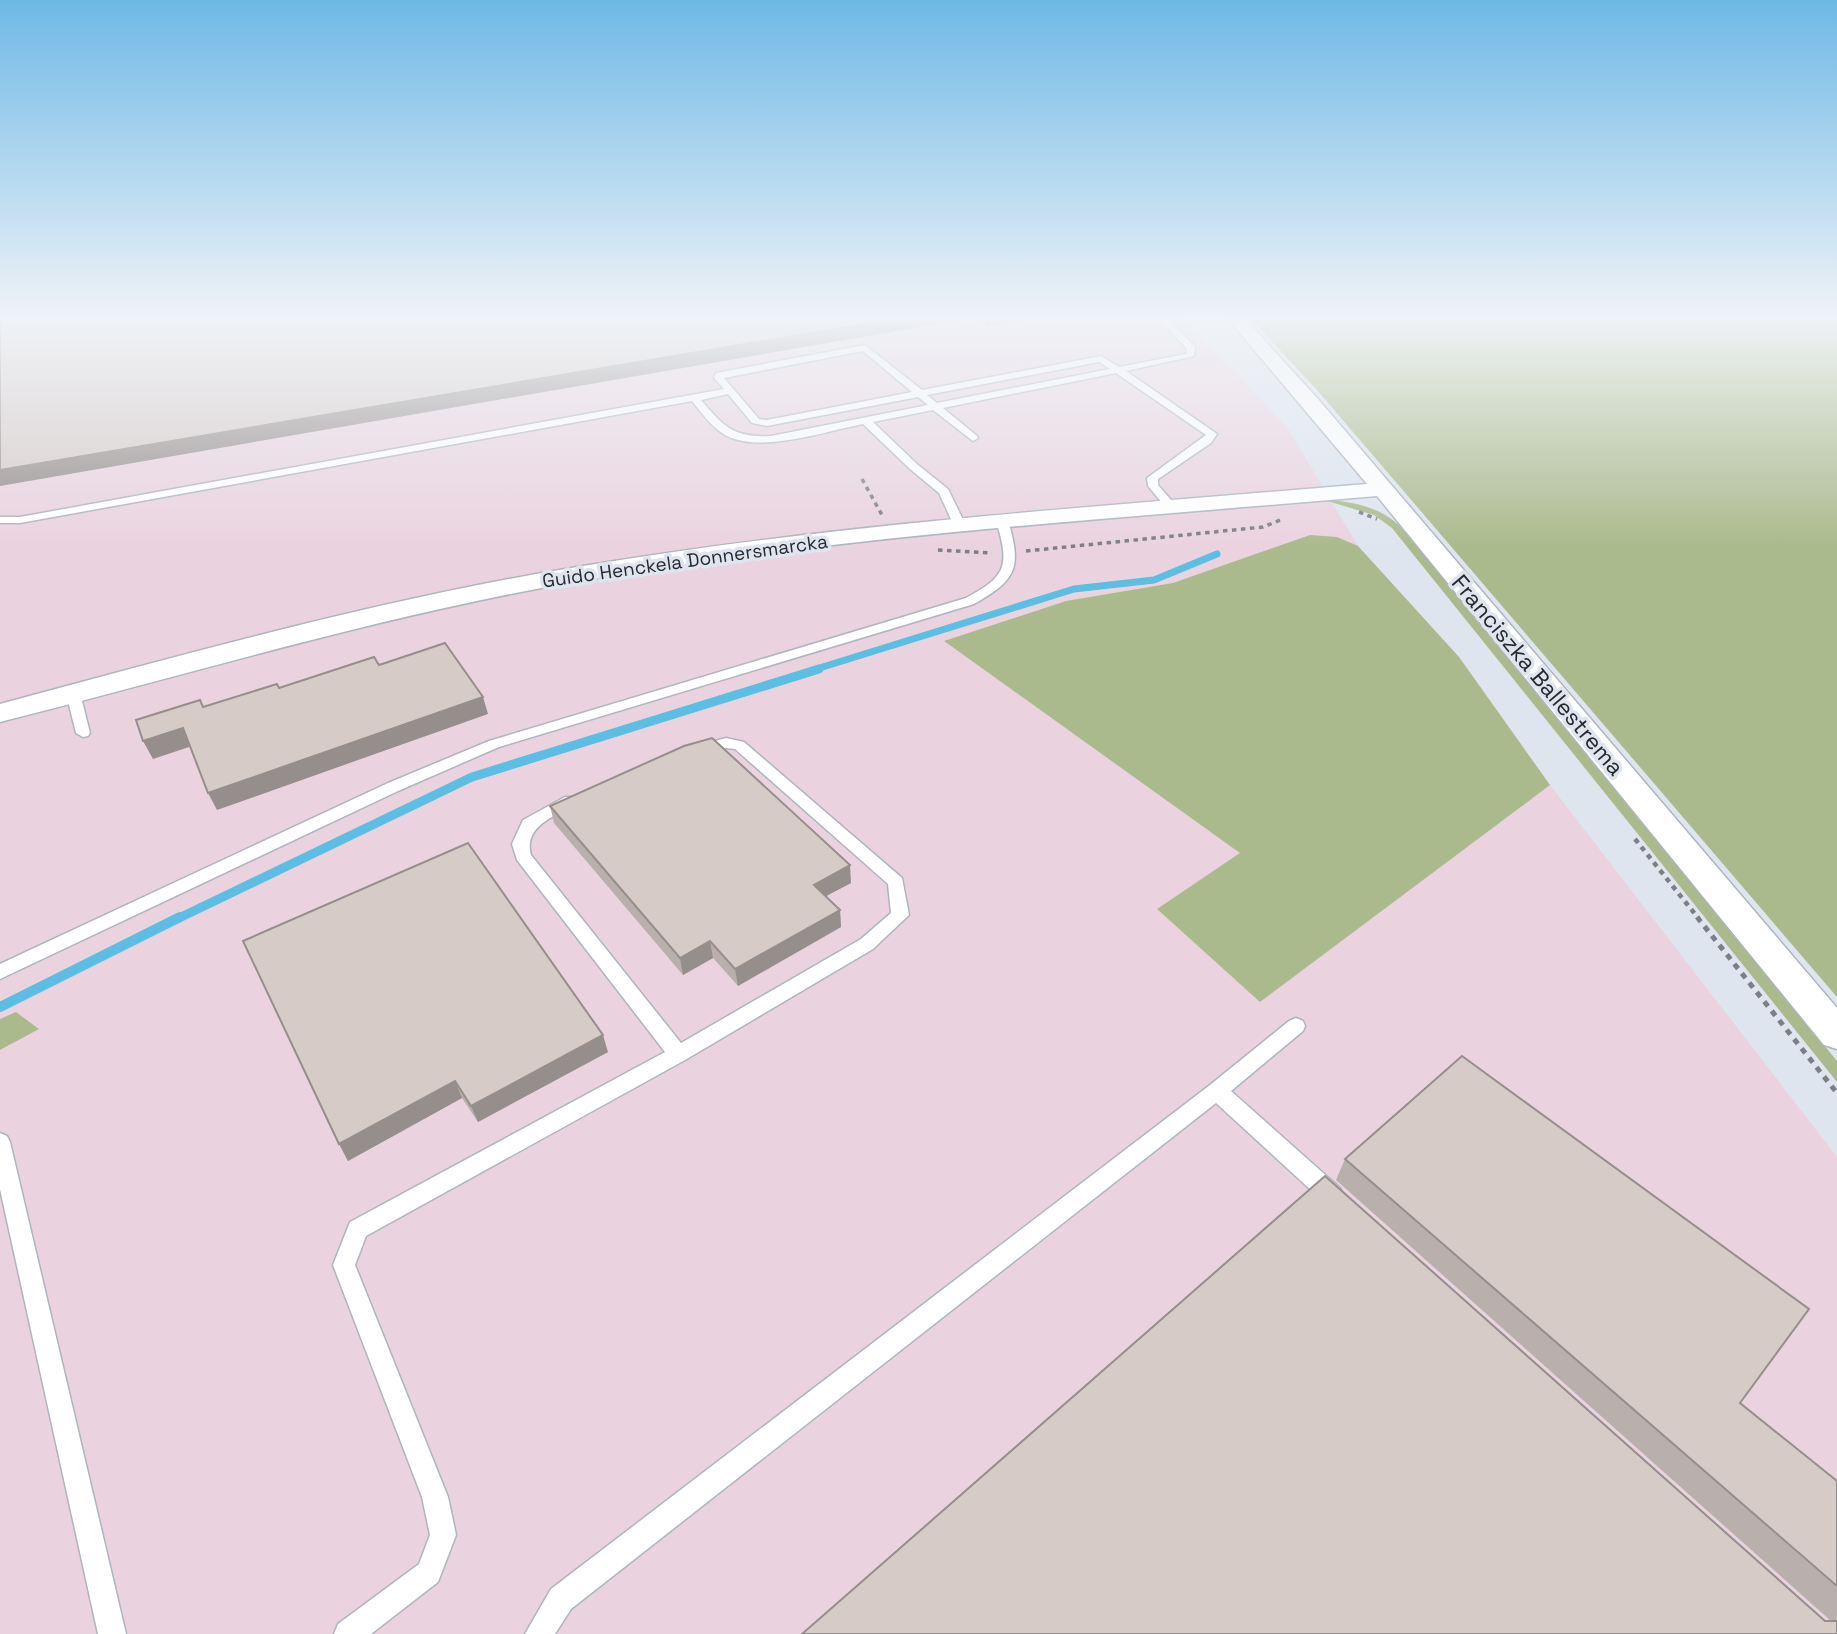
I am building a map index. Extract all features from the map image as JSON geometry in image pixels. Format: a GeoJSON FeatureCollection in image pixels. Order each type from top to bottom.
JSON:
{"type":"FeatureCollection","features":[{"type":"Feature","properties":{"kind":"street","name":"Franciszka Ballestrema"},"geometry":{"type":"LineString","coordinates":[[1302,395],[1383,488],[1837,1034]]}},
{"type":"Feature","properties":{"kind":"street","name":"Guido Henckela Donnersmarcka"},"geometry":{"type":"LineString","coordinates":[[0,713],[350,621],[506,587],[702,555],[1383,488]]}},
{"type":"Feature","properties":{"kind":"lane"},"geometry":{"type":"LineString","coordinates":[[0,520],[46,515],[708,395]]}},
{"type":"Feature","properties":{"kind":"lane"},"geometry":{"type":"LineString","coordinates":[[734,395],[757,421],[767,423],[912,395]]}},
{"type":"Feature","properties":{"kind":"lane"},"geometry":{"type":"LineString","coordinates":[[921,395],[973,439]]}},
{"type":"Feature","properties":{"kind":"lane"},"geometry":{"type":"LineString","coordinates":[[694,398],[722,430],[741,440],[771,439],[995,395]]}},
{"type":"Feature","properties":{"kind":"lane"},"geometry":{"type":"LineString","coordinates":[[1155,395],[1212,435],[1152,478],[1153,486],[1172,508]]}},
{"type":"Feature","properties":{"kind":"lane"},"geometry":{"type":"LineString","coordinates":[[865,420],[914,467],[944,491],[961,528]]}},
{"type":"Feature","properties":{"kind":"lane"},"geometry":{"type":"LineString","coordinates":[[0,972],[393,787],[494,744],[909,622],[970,601],[993,588],[1012,563],[1012,552],[1003,524]]}},
{"type":"Feature","properties":{"kind":"lane"},"geometry":{"type":"LineString","coordinates":[[72,693],[83,733]]}},
{"type":"Feature","properties":{"kind":"lane"},"geometry":{"type":"LineString","coordinates":[[348,1634],[429,1573],[443,1535],[435,1497],[344,1265],[358,1229],[678,1054],[867,944],[900,915],[896,882],[739,745],[726,743],[678,754]]}},
{"type":"Feature","properties":{"kind":"lane"},"geometry":{"type":"LineString","coordinates":[[589,792],[529,824],[520,844],[523,856],[678,1054]]}},
{"type":"Feature","properties":{"kind":"lane"},"geometry":{"type":"LineString","coordinates":[[539,1634],[561,1599],[1296,1027]]}},
{"type":"Feature","properties":{"kind":"lane"},"geometry":{"type":"LineString","coordinates":[[1217,1091],[1350,1210]]}},
{"type":"Feature","properties":{"kind":"lane"},"geometry":{"type":"LineString","coordinates":[[0,1142],[112,1634]]}},
{"type":"Feature","properties":{"kind":"path"},"geometry":{"type":"LineString","coordinates":[[862,479],[872,492],[885,523]]}},
{"type":"Feature","properties":{"kind":"path"},"geometry":{"type":"LineString","coordinates":[[1354,510],[1374,517],[1384,526]]}},
{"type":"Feature","properties":{"kind":"path"},"geometry":{"type":"LineString","coordinates":[[1024,551],[1263,527],[1287,517]]}},
{"type":"Feature","properties":{"kind":"path"},"geometry":{"type":"LineString","coordinates":[[930,549],[1003,553]]}},
{"type":"Feature","properties":{"kind":"path"},"geometry":{"type":"LineString","coordinates":[[1628,831],[1837,1093]]}},
{"type":"Feature","properties":{"kind":"shaded area"},"geometry":{"type":"Polygon","coordinates":[[[0,395],[1257,395],[1287,427],[1358,546],[1459,657],[1550,785],[1837,1157],[1837,1634],[0,1634],[0,395]]]}},
{"type":"Feature","properties":{"kind":"green space"},"geometry":{"type":"Polygon","coordinates":[[[1322,395],[1837,395],[1837,997],[1322,395]]]}},
{"type":"Feature","properties":{"kind":"green space"},"geometry":{"type":"Polygon","coordinates":[[[1324,500],[1366,506],[1385,515],[1402,528],[1837,1061],[1837,1082],[1392,528],[1374,515],[1324,500]]]}},
{"type":"Feature","properties":{"kind":"green space"},"geometry":{"type":"Polygon","coordinates":[[[1310,535],[1337,537],[1358,546],[1459,657],[1550,785],[1260,1002],[1157,909],[1240,853],[944,641],[1066,601],[1173,583],[1310,535]]]}},
{"type":"Feature","properties":{"kind":"green space"},"geometry":{"type":"Polygon","coordinates":[[[16,1012],[39,1029],[0,1050],[0,1019],[16,1012]]]}},
{"type":"Feature","properties":{"kind":"building"},"geometry":{"type":"Polygon","coordinates":[[[0,395],[442,395],[0,470],[0,395]]]}},
{"type":"Feature","properties":{"kind":"building"},"geometry":{"type":"Polygon","coordinates":[[[445,643],[483,697],[208,793],[183,728],[143,741],[136,720],[200,700],[203,707],[277,684],[279,688],[374,657],[379,665],[445,643]]]}},
{"type":"Feature","properties":{"kind":"building"},"geometry":{"type":"Polygon","coordinates":[[[712,738],[850,865],[814,885],[840,910],[735,969],[710,941],[680,958],[550,806],[684,746],[712,738]]]}},
{"type":"Feature","properties":{"kind":"building"},"geometry":{"type":"Polygon","coordinates":[[[468,843],[603,1035],[471,1106],[455,1081],[339,1144],[243,941],[468,843]]]}},
{"type":"Feature","properties":{"kind":"building"},"geometry":{"type":"Polygon","coordinates":[[[1462,1056],[1809,1309],[1740,1403],[1837,1481],[1837,1586],[1345,1159],[1462,1056]]]}},
{"type":"Feature","properties":{"kind":"building"},"geometry":{"type":"Polygon","coordinates":[[[1325,1176],[1825,1621],[1837,1621],[1837,1634],[802,1634],[1325,1176]]]}},
{"type":"Feature","properties":{"kind":"waterway"},"geometry":{"type":"LineString","coordinates":[[813,670],[1074,589],[1154,580],[1217,554]]}},
{"type":"Feature","properties":{"kind":"waterway"},"geometry":{"type":"LineString","coordinates":[[177,919],[472,777],[819,669]]}},
{"type":"Feature","properties":{"kind":"waterway"},"geometry":{"type":"LineString","coordinates":[[0,1007],[180,917]]}}]}
